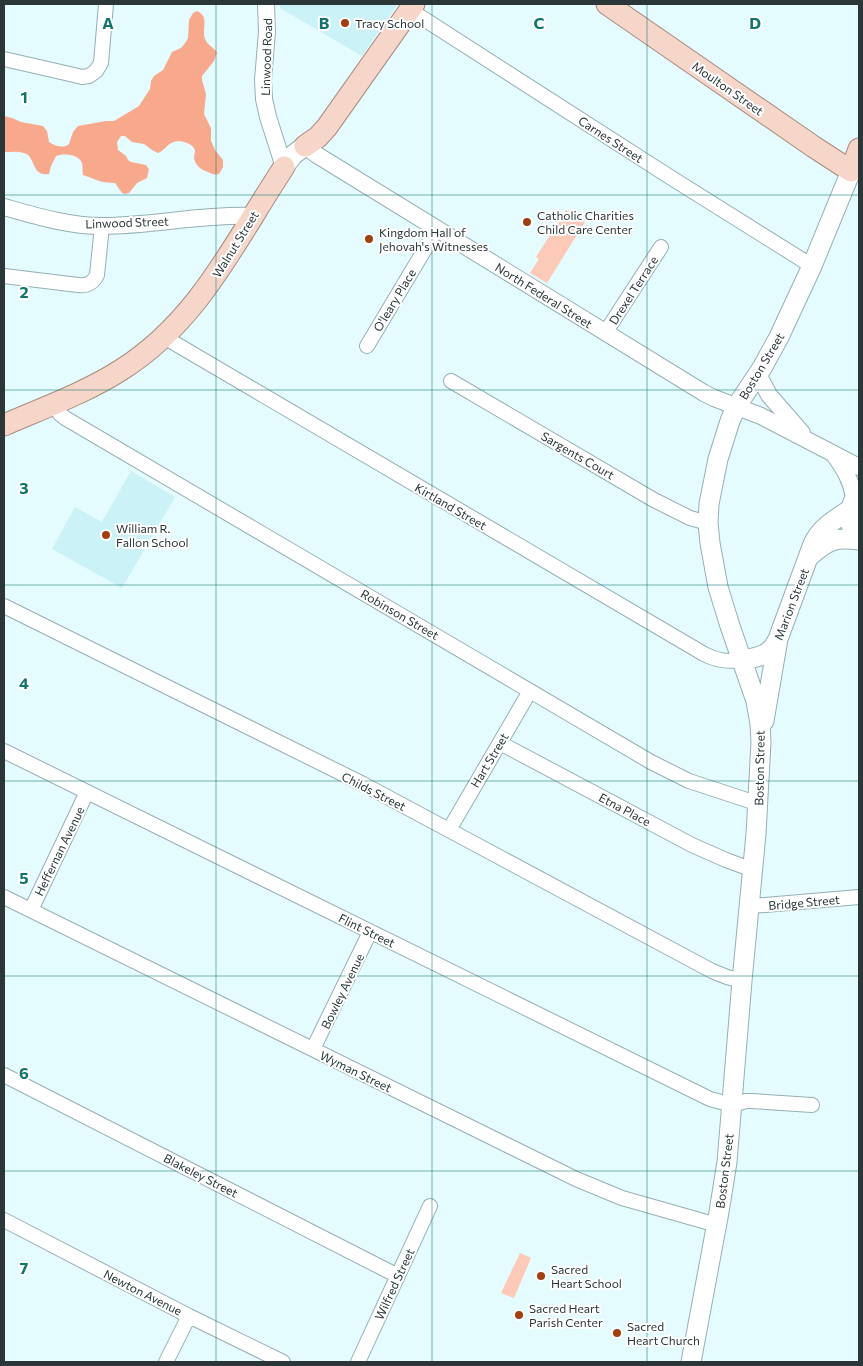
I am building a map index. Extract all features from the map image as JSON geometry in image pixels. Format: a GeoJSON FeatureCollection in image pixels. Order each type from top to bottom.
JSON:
{"type":"FeatureCollection","features":[{"type":"Feature","properties":{"kind":"main road","name":"Moulton Street"},"geometry":{"type":"LineString","coordinates":[[607,4],[851,171]]}},
{"type":"Feature","properties":{"kind":"main road","name":"Walnut Street"},"geometry":{"type":"LineString","coordinates":[[4,425],[121,370],[164,337],[189,311],[206,289],[284,167],[296,152],[318,137],[327,127],[412,7]]}},
{"type":"Feature","properties":{"kind":"main road","name":"Boston Street"},"geometry":{"type":"LineString","coordinates":[[691,1362],[727,1162],[759,804],[761,742],[756,701],[718,587],[710,543],[709,504],[718,459],[727,428],[736,407],[779,337],[812,266],[859,149]]}},
{"type":"Feature","properties":{"kind":"main road","name":"Marion Street"},"geometry":{"type":"LineString","coordinates":[[742,660],[758,658],[768,653],[775,645],[813,544],[820,532],[855,500]]}},
{"type":"Feature","properties":{"kind":"main road"},"geometry":{"type":"LineString","coordinates":[[855,500],[851,523],[859,540]]}},
{"type":"Feature","properties":{"kind":"main road","name":"Marion Street"},"geometry":{"type":"LineString","coordinates":[[810,556],[829,541],[842,539],[859,540]]}},
{"type":"Feature","properties":{"kind":"main road"},"geometry":{"type":"LineString","coordinates":[[761,742],[778,639]]}},
{"type":"Feature","properties":{"kind":"street"},"geometry":{"type":"LineString","coordinates":[[4,59],[74,75],[91,75],[98,68],[102,58],[106,4]]}},
{"type":"Feature","properties":{"kind":"street","name":"Linwood Road"},"geometry":{"type":"LineString","coordinates":[[266,4],[268,32],[263,80],[264,99],[284,167]]}},
{"type":"Feature","properties":{"kind":"street","name":"Carnes Street"},"geometry":{"type":"LineString","coordinates":[[412,7],[686,187],[812,266]]}},
{"type":"Feature","properties":{"kind":"street","name":"North Federal Street"},"geometry":{"type":"LineString","coordinates":[[305,146],[704,393],[761,416],[859,467]]}},
{"type":"Feature","properties":{"kind":"street","name":"Linwood Street"},"geometry":{"type":"LineString","coordinates":[[4,207],[61,221],[102,226],[227,215],[252,216]]}},
{"type":"Feature","properties":{"kind":"street"},"geometry":{"type":"LineString","coordinates":[[4,276],[78,285],[91,284],[96,274],[102,226]]}},
{"type":"Feature","properties":{"kind":"street","name":"O'leary Place"},"geometry":{"type":"LineString","coordinates":[[367,346],[437,228]]}},
{"type":"Feature","properties":{"kind":"street","name":"Drexel Terrace"},"geometry":{"type":"LineString","coordinates":[[605,333],[661,247]]}},
{"type":"Feature","properties":{"kind":"street","name":"Kirtland Street"},"geometry":{"type":"LineString","coordinates":[[164,337],[704,654],[724,662],[742,660]]}},
{"type":"Feature","properties":{"kind":"street"},"geometry":{"type":"LineString","coordinates":[[758,374],[770,394],[806,439]]}},
{"type":"Feature","properties":{"kind":"street","name":"Sargents Court"},"geometry":{"type":"LineString","coordinates":[[452,381],[654,500],[690,518],[708,523]]}},
{"type":"Feature","properties":{"kind":"street","name":"Robinson Street"},"geometry":{"type":"LineString","coordinates":[[52,403],[65,418],[674,774],[759,804]]}},
{"type":"Feature","properties":{"kind":"street"},"geometry":{"type":"LineString","coordinates":[[834,454],[849,477],[855,500]]}},
{"type":"Feature","properties":{"kind":"street","name":"Childs Street"},"geometry":{"type":"LineString","coordinates":[[4,606],[354,780],[712,971],[742,981]]}},
{"type":"Feature","properties":{"kind":"street","name":"Hart Street"},"geometry":{"type":"LineString","coordinates":[[449,830],[530,691]]}},
{"type":"Feature","properties":{"kind":"street","name":"Etna Place"},"geometry":{"type":"LineString","coordinates":[[500,743],[684,841],[753,870]]}},
{"type":"Feature","properties":{"kind":"street","name":"Flint Street"},"geometry":{"type":"LineString","coordinates":[[4,751],[710,1099],[732,1105]]}},
{"type":"Feature","properties":{"kind":"street","name":"Heffernan Avenue"},"geometry":{"type":"LineString","coordinates":[[31,910],[88,792]]}},
{"type":"Feature","properties":{"kind":"street","name":"Wyman Street"},"geometry":{"type":"LineString","coordinates":[[4,897],[587,1185],[638,1203],[717,1226]]}},
{"type":"Feature","properties":{"kind":"street","name":"Bridge Street"},"geometry":{"type":"LineString","coordinates":[[749,906],[859,897]]}},
{"type":"Feature","properties":{"kind":"street","name":"Bowley Avenue"},"geometry":{"type":"LineString","coordinates":[[313,1049],[370,932]]}},
{"type":"Feature","properties":{"kind":"street","name":"Blakeley Street"},"geometry":{"type":"LineString","coordinates":[[4,1075],[398,1276]]}},
{"type":"Feature","properties":{"kind":"street"},"geometry":{"type":"LineString","coordinates":[[732,1105],[751,1101],[812,1105]]}},
{"type":"Feature","properties":{"kind":"street","name":"Wilfred Street"},"geometry":{"type":"LineString","coordinates":[[358,1362],[430,1206]]}},
{"type":"Feature","properties":{"kind":"street","name":"Newton Avenue"},"geometry":{"type":"LineString","coordinates":[[4,1220],[189,1316],[283,1362]]}},
{"type":"Feature","properties":{"kind":"street"},"geometry":{"type":"LineString","coordinates":[[166,1362],[189,1316]]}},
{"type":"Feature","properties":{"kind":"shaded area","name":"Tracy School"},"geometry":{"type":"Polygon","coordinates":[[[279,4],[398,4],[362,56],[280,8],[279,4]]]}},
{"type":"Feature","properties":{"kind":"shaded area"},"geometry":{"type":"Polygon","coordinates":[[[197,11],[204,20],[204,37],[208,44],[217,52],[214,61],[202,76],[202,80],[206,94],[204,114],[211,128],[211,141],[223,160],[223,167],[219,174],[212,174],[199,167],[194,158],[195,150],[188,143],[174,142],[158,153],[144,144],[132,142],[125,136],[121,136],[117,142],[118,150],[131,162],[146,165],[149,169],[147,178],[137,183],[129,193],[125,194],[122,193],[115,183],[102,182],[83,175],[82,163],[74,156],[56,156],[49,174],[43,174],[36,169],[28,155],[19,152],[4,152],[4,116],[21,122],[43,126],[47,131],[49,142],[62,147],[69,144],[73,132],[78,126],[114,121],[139,106],[150,89],[154,76],[163,70],[172,52],[181,48],[186,42],[189,20],[193,13],[197,11]]]}},
{"type":"Feature","properties":{"kind":"shaded area"},"geometry":{"type":"Polygon","coordinates":[[[566,210],[585,222],[547,283],[530,273],[539,259],[536,257],[566,210]]]}},
{"type":"Feature","properties":{"kind":"shaded area","name":"William R. Fallon School"},"geometry":{"type":"Polygon","coordinates":[[[131,471],[175,497],[122,588],[52,549],[75,507],[102,522],[131,471]]]}},
{"type":"Feature","properties":{"kind":"shaded area"},"geometry":{"type":"Polygon","coordinates":[[[520,1253],[531,1258],[514,1298],[501,1293],[520,1253]]]}},
{"type":"Feature","properties":{"kind":"place","name":"Tracy School"},"geometry":{"type":"Point","coordinates":[345,23]}},
{"type":"Feature","properties":{"kind":"place","name":"Catholic Charities Child Care Center"},"geometry":{"type":"Point","coordinates":[527,222]}},
{"type":"Feature","properties":{"kind":"place","name":"Kingdom Hall of Jehovah's Witnesses"},"geometry":{"type":"Point","coordinates":[369,239]}},
{"type":"Feature","properties":{"kind":"place","name":"William R. Fallon School"},"geometry":{"type":"Point","coordinates":[106,535]}},
{"type":"Feature","properties":{"kind":"place","name":"Sacred Heart School"},"geometry":{"type":"Point","coordinates":[541,1276]}},
{"type":"Feature","properties":{"kind":"place","name":"Sacred Heart Parish Center"},"geometry":{"type":"Point","coordinates":[519,1315]}},
{"type":"Feature","properties":{"kind":"place","name":"Sacred Heart Church"},"geometry":{"type":"Point","coordinates":[617,1333]}}]}
